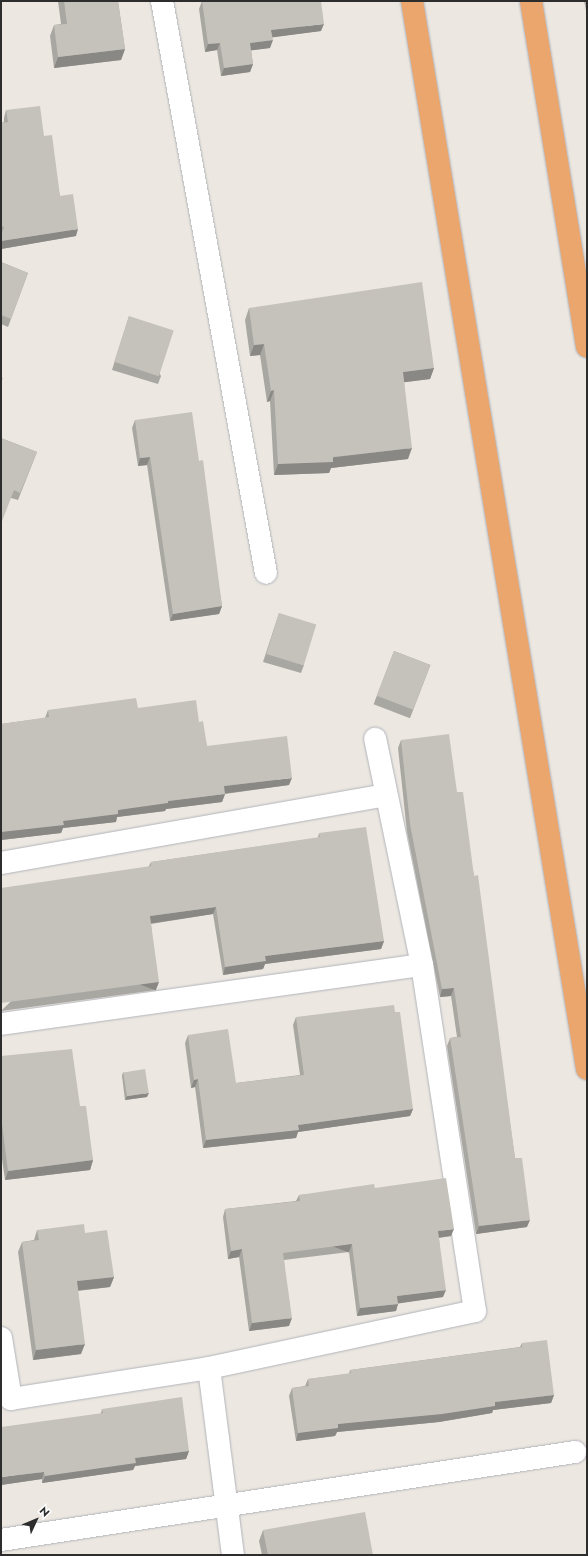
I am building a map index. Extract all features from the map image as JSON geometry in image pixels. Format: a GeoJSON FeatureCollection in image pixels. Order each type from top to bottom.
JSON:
{"type":"FeatureCollection","features":[{"type":"Feature","properties":{"kind":"highway"},"geometry":{"type":"LineString","coordinates":[[412,1],[587,1069]]}},
{"type":"Feature","properties":{"kind":"highway"},"geometry":{"type":"LineString","coordinates":[[531,1],[587,346]]}},
{"type":"Feature","properties":{"kind":"street"},"geometry":{"type":"LineString","coordinates":[[162,1],[266,573]]}},
{"type":"Feature","properties":{"kind":"street"},"geometry":{"type":"LineString","coordinates":[[1,1338],[11,1399],[209,1368],[475,1311],[422,965],[375,739]]}},
{"type":"Feature","properties":{"kind":"street"},"geometry":{"type":"LineString","coordinates":[[1,863],[386,795]]}},
{"type":"Feature","properties":{"kind":"street"},"geometry":{"type":"LineString","coordinates":[[1,1024],[422,965]]}},
{"type":"Feature","properties":{"kind":"street"},"geometry":{"type":"LineString","coordinates":[[209,1368],[233,1555]]}},
{"type":"Feature","properties":{"kind":"street"},"geometry":{"type":"LineString","coordinates":[[1,1540],[575,1452]]}},
{"type":"Feature","properties":{"kind":"building"},"geometry":{"type":"Polygon","coordinates":[[[64,1],[118,1],[125,49],[58,57],[54,25],[67,24],[64,1]]]}},
{"type":"Feature","properties":{"kind":"building"},"geometry":{"type":"Polygon","coordinates":[[[202,1],[321,1],[324,24],[271,30],[273,40],[250,43],[253,64],[224,68],[220,43],[208,44],[202,1]]]}},
{"type":"Feature","properties":{"kind":"building"},"geometry":{"type":"Polygon","coordinates":[[[40,106],[44,136],[52,135],[60,196],[73,194],[78,229],[1,241],[1,235],[4,227],[1,226],[1,123],[8,122],[6,110],[40,106]]]}},
{"type":"Feature","properties":{"kind":"building"},"geometry":{"type":"Polygon","coordinates":[[[1,262],[28,273],[11,319],[1,315],[1,262]]]}},
{"type":"Feature","properties":{"kind":"building"},"geometry":{"type":"Polygon","coordinates":[[[422,282],[434,368],[403,372],[412,448],[333,457],[333,462],[278,464],[274,390],[271,391],[264,344],[254,345],[249,308],[422,282]]]}},
{"type":"Feature","properties":{"kind":"building"},"geometry":{"type":"Polygon","coordinates":[[[129,316],[174,331],[159,376],[114,362],[129,316]]]}},
{"type":"Feature","properties":{"kind":"building"},"geometry":{"type":"Polygon","coordinates":[[[192,412],[199,461],[203,460],[222,606],[173,614],[150,457],[140,458],[135,420],[192,412]]]}},
{"type":"Feature","properties":{"kind":"building"},"geometry":{"type":"Polygon","coordinates":[[[1,438],[37,452],[20,493],[14,490],[1,524],[1,438]]]}},
{"type":"Feature","properties":{"kind":"building"},"geometry":{"type":"Polygon","coordinates":[[[279,613],[316,624],[304,666],[266,654],[279,613]]]}},
{"type":"Feature","properties":{"kind":"building"},"geometry":{"type":"Polygon","coordinates":[[[394,651],[430,665],[413,710],[377,696],[394,651]]]}},
{"type":"Feature","properties":{"kind":"building"},"geometry":{"type":"Polygon","coordinates":[[[136,698],[138,708],[196,700],[199,722],[203,721],[207,746],[287,736],[292,778],[224,786],[225,794],[168,801],[168,803],[118,810],[118,814],[63,821],[64,825],[1,832],[1,724],[49,717],[48,710],[136,698]]]}},
{"type":"Feature","properties":{"kind":"building"},"geometry":{"type":"Polygon","coordinates":[[[449,734],[457,792],[463,792],[474,876],[478,875],[515,1158],[522,1158],[530,1220],[479,1226],[450,1038],[461,1037],[454,988],[442,989],[410,824],[401,740],[449,734]]]}},
{"type":"Feature","properties":{"kind":"building"},"geometry":{"type":"Polygon","coordinates":[[[366,827],[384,941],[265,956],[266,961],[225,967],[216,907],[150,916],[159,982],[1,1003],[1,888],[151,866],[151,862],[320,837],[319,833],[366,827]]]}},
{"type":"Feature","properties":{"kind":"building"},"geometry":{"type":"Polygon","coordinates":[[[394,1005],[395,1012],[400,1012],[413,1109],[298,1125],[299,1130],[206,1140],[198,1079],[194,1080],[188,1035],[228,1029],[236,1083],[304,1075],[296,1017],[394,1005]]]}},
{"type":"Feature","properties":{"kind":"building"},"geometry":{"type":"Polygon","coordinates":[[[72,1049],[80,1106],[86,1106],[93,1160],[8,1171],[1,1116],[1,1056],[72,1049]]]}},
{"type":"Feature","properties":{"kind":"building"},"geometry":{"type":"Polygon","coordinates":[[[145,1069],[149,1093],[127,1096],[123,1072],[145,1069]]]}},
{"type":"Feature","properties":{"kind":"building"},"geometry":{"type":"Polygon","coordinates":[[[446,1178],[454,1229],[438,1231],[446,1290],[397,1296],[398,1304],[360,1308],[352,1244],[283,1253],[292,1318],[252,1323],[242,1249],[231,1251],[225,1209],[300,1201],[299,1195],[374,1184],[375,1188],[446,1178]]]}},
{"type":"Feature","properties":{"kind":"building"},"geometry":{"type":"Polygon","coordinates":[[[84,1224],[85,1233],[107,1230],[114,1277],[77,1281],[85,1344],[36,1350],[22,1242],[39,1240],[37,1230],[84,1224]]]}},
{"type":"Feature","properties":{"kind":"building"},"geometry":{"type":"Polygon","coordinates":[[[547,1340],[554,1395],[495,1402],[495,1406],[442,1414],[338,1424],[338,1428],[298,1433],[292,1388],[309,1386],[308,1379],[351,1373],[350,1370],[522,1347],[522,1343],[547,1340]]]}},
{"type":"Feature","properties":{"kind":"building"},"geometry":{"type":"Polygon","coordinates":[[[182,1397],[189,1451],[135,1458],[136,1463],[45,1476],[44,1472],[1,1477],[1,1427],[103,1413],[102,1409],[182,1397]]]}},
{"type":"Feature","properties":{"kind":"building"},"geometry":{"type":"Polygon","coordinates":[[[365,1512],[373,1555],[268,1555],[263,1530],[365,1512]]]}}]}
